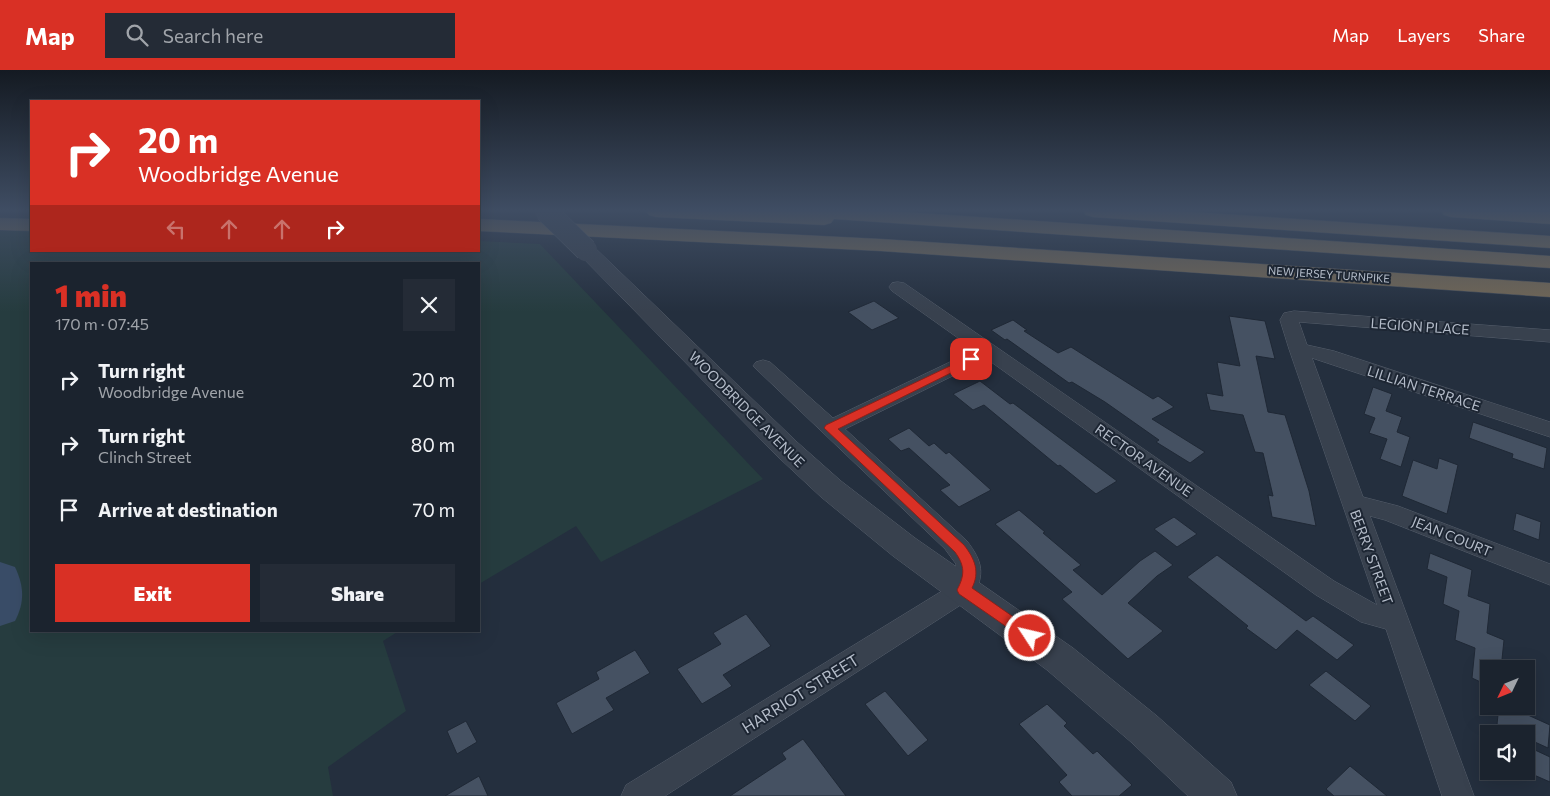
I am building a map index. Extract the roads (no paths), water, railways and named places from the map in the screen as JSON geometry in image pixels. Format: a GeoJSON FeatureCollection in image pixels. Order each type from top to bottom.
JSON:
{"type":"FeatureCollection","features":[{"type":"Feature","properties":{"kind":"highway","name":"NEW JERSEY TURNPIKE"},"geometry":{"type":"LineString","coordinates":[[886,245],[1550,290]]}},
{"type":"Feature","properties":{"kind":"highway","name":"NEW JERSEY TURNPIKE"},"geometry":{"type":"LineString","coordinates":[[1303,245],[1550,262]]}},
{"type":"Feature","properties":{"kind":"street","name":"WOODBRIDGE AVENUE"},"geometry":{"type":"LineString","coordinates":[[581,245],[809,470],[879,529],[1030,636],[1088,682],[1208,793]]}},
{"type":"Feature","properties":{"kind":"street","name":"RECTOR AVENUE"},"geometry":{"type":"LineString","coordinates":[[898,287],[1324,588],[1370,614],[1395,621]]}},
{"type":"Feature","properties":{"kind":"street","name":"LEGION PLACE"},"geometry":{"type":"LineString","coordinates":[[1290,317],[1550,336]]}},
{"type":"Feature","properties":{"kind":"street","name":"BERRY STREET"},"geometry":{"type":"LineString","coordinates":[[1290,317],[1288,320],[1298,349],[1458,796]]}},
{"type":"Feature","properties":{"kind":"street","name":"LILLIAN TERRACE"},"geometry":{"type":"LineString","coordinates":[[1298,349],[1327,355],[1550,430]]}},
{"type":"Feature","properties":{"kind":"street"},"geometry":{"type":"LineString","coordinates":[[830,428],[989,351]]}},
{"type":"Feature","properties":{"kind":"street"},"geometry":{"type":"LineString","coordinates":[[763,366],[959,548],[965,556],[970,572],[970,578],[964,590]]}},
{"type":"Feature","properties":{"kind":"street","name":"JEAN COURT"},"geometry":{"type":"LineString","coordinates":[[1353,503],[1390,512],[1550,575]]}},
{"type":"Feature","properties":{"kind":"street","name":"HARRIOT STREET"},"geometry":{"type":"LineString","coordinates":[[637,796],[964,590]]}},
{"type":"Feature","properties":{"kind":"waterway"},"geometry":{"type":"LineString","coordinates":[[0,579],[2,599],[0,608]]}}]}
